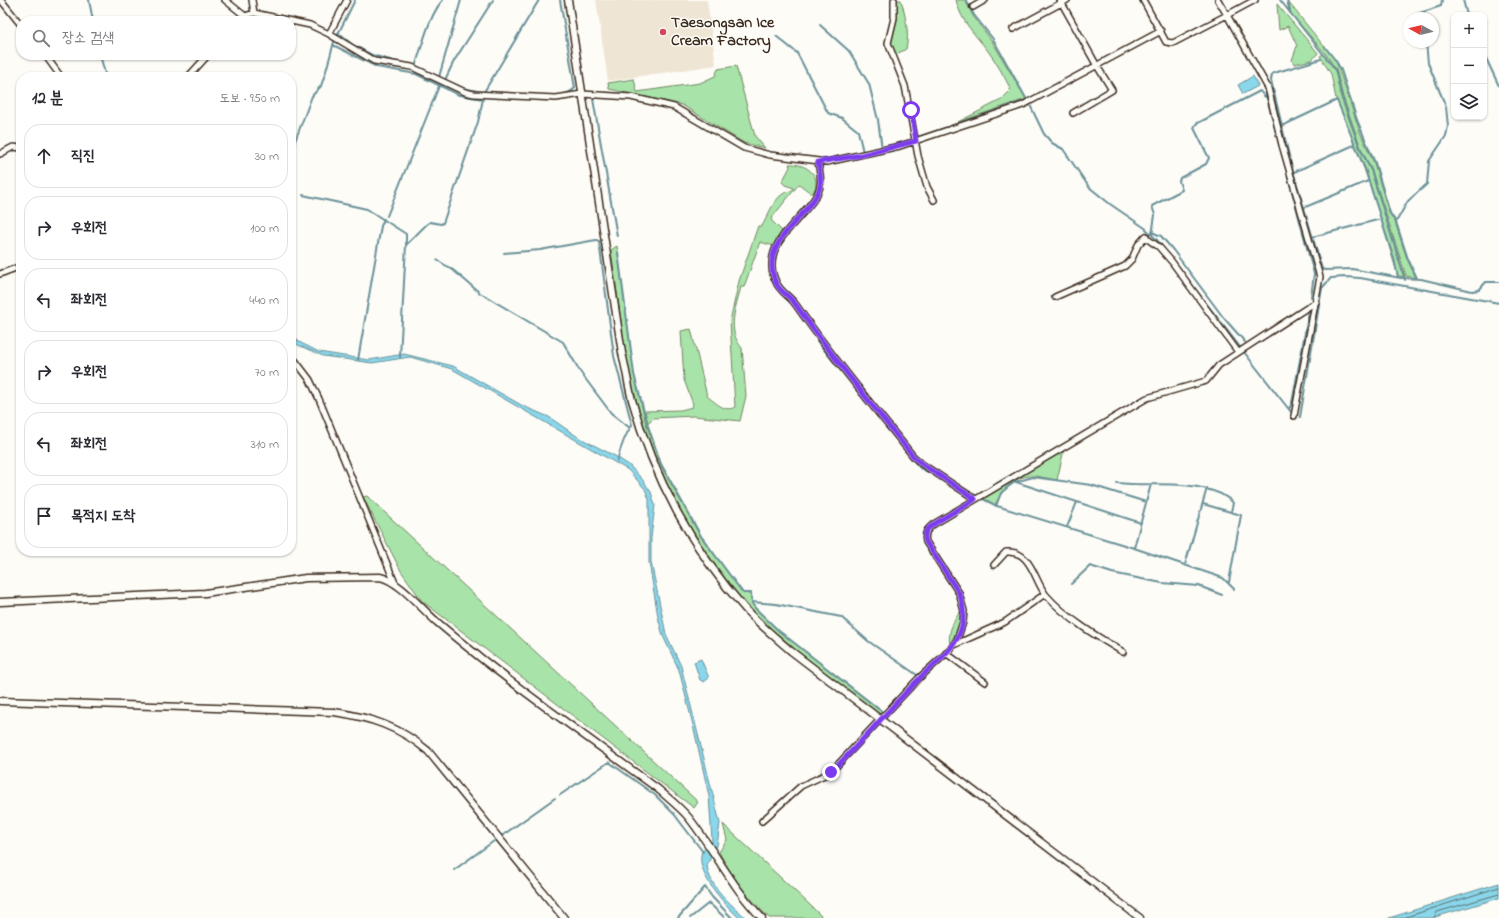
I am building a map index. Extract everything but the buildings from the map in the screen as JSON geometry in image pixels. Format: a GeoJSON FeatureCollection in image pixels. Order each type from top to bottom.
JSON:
{"type":"FeatureCollection","features":[{"type":"Feature","properties":{"kind":"street"},"geometry":{"type":"LineString","coordinates":[[1,0],[16,19]]}},
{"type":"Feature","properties":{"kind":"street"},"geometry":{"type":"LineString","coordinates":[[225,0],[245,16],[254,12],[271,16]]}},
{"type":"Feature","properties":{"kind":"street"},"geometry":{"type":"LineString","coordinates":[[252,0],[254,12]]}},
{"type":"Feature","properties":{"kind":"street"},"geometry":{"type":"LineString","coordinates":[[330,35],[347,0]]}},
{"type":"Feature","properties":{"kind":"street"},"geometry":{"type":"LineString","coordinates":[[568,0],[622,353],[632,400],[653,458],[671,499],[711,568],[746,610],[790,652],[1140,918]]}},
{"type":"Feature","properties":{"kind":"street"},"geometry":{"type":"LineString","coordinates":[[894,0],[894,18],[888,43],[905,86],[927,187],[934,200]]}},
{"type":"Feature","properties":{"kind":"street"},"geometry":{"type":"LineString","coordinates":[[973,7],[985,0]]}},
{"type":"Feature","properties":{"kind":"street"},"geometry":{"type":"LineString","coordinates":[[1013,29],[1067,0]]}},
{"type":"Feature","properties":{"kind":"street"},"geometry":{"type":"LineString","coordinates":[[1143,0],[1166,42],[1173,43],[1255,0]]}},
{"type":"Feature","properties":{"kind":"street"},"geometry":{"type":"LineString","coordinates":[[1218,0],[1268,88],[1282,145],[1320,277],[1294,416]]}},
{"type":"Feature","properties":{"kind":"street"},"geometry":{"type":"LineString","coordinates":[[1061,2],[1096,66],[1112,90],[1073,113]]}},
{"type":"Feature","properties":{"kind":"street"},"geometry":{"type":"LineString","coordinates":[[296,22],[310,25],[330,35],[374,61],[412,67],[465,92],[487,95],[556,98],[582,94],[631,97],[674,107],[744,148],[770,155],[818,162],[862,155],[916,141],[1023,105],[1161,31]]}},
{"type":"Feature","properties":{"kind":"street"},"geometry":{"type":"LineString","coordinates":[[49,60],[57,72]]}},
{"type":"Feature","properties":{"kind":"street"},"geometry":{"type":"LineString","coordinates":[[193,72],[203,60]]}},
{"type":"Feature","properties":{"kind":"street"},"geometry":{"type":"LineString","coordinates":[[0,154],[13,147],[16,147]]}},
{"type":"Feature","properties":{"kind":"street"},"geometry":{"type":"LineString","coordinates":[[818,162],[820,186],[816,196],[786,232],[776,247],[773,256],[772,271],[776,284],[784,294],[795,303],[824,344],[913,456],[922,464],[975,499]]}},
{"type":"Feature","properties":{"kind":"street"},"geometry":{"type":"LineString","coordinates":[[1055,297],[1125,266],[1132,259],[1141,240],[1146,237],[1172,262],[1238,352]]}},
{"type":"Feature","properties":{"kind":"street"},"geometry":{"type":"LineString","coordinates":[[0,274],[16,268]]}},
{"type":"Feature","properties":{"kind":"street"},"geometry":{"type":"LineString","coordinates":[[762,821],[801,786],[831,772],[918,679],[946,653],[953,645],[961,631],[964,611],[962,601],[959,593],[926,542],[925,536],[927,530],[934,524],[975,499],[1147,398],[1206,381],[1219,365],[1316,302]]}},
{"type":"Feature","properties":{"kind":"street"},"geometry":{"type":"LineString","coordinates":[[296,362],[310,380],[319,399],[395,583]]}},
{"type":"Feature","properties":{"kind":"street"},"geometry":{"type":"LineString","coordinates":[[994,565],[1006,552],[1017,555],[1029,563],[1045,594],[1082,626],[1123,652]]}},
{"type":"Feature","properties":{"kind":"street"},"geometry":{"type":"LineString","coordinates":[[0,602],[205,593],[306,578],[380,577],[395,583],[437,622],[517,686],[658,789],[689,818],[707,846],[762,918]]}},
{"type":"Feature","properties":{"kind":"street"},"geometry":{"type":"LineString","coordinates":[[953,645],[1005,622],[1045,594]]}},
{"type":"Feature","properties":{"kind":"street"},"geometry":{"type":"LineString","coordinates":[[946,653],[985,682]]}},
{"type":"Feature","properties":{"kind":"street"},"geometry":{"type":"LineString","coordinates":[[0,701],[334,712],[352,714],[392,727],[412,737],[428,751],[564,918]]}},
{"type":"Feature","properties":{"kind":"shaded area"},"geometry":{"type":"Polygon","coordinates":[[[596,0],[707,0],[716,65],[608,81],[596,0]]]}},
{"type":"Feature","properties":{"kind":"green space"},"geometry":{"type":"Polygon","coordinates":[[[895,0],[901,0],[906,24],[907,43],[906,49],[895,55],[890,39],[895,0]]]}},
{"type":"Feature","properties":{"kind":"green space"},"geometry":{"type":"Polygon","coordinates":[[[956,0],[965,0],[973,16],[992,41],[1026,99],[958,122],[1001,100],[1010,91],[1007,82],[994,59],[973,33],[961,15],[956,0]]]}},
{"type":"Feature","properties":{"kind":"green space"},"geometry":{"type":"Polygon","coordinates":[[[1289,3],[1336,61],[1360,132],[1374,163],[1389,213],[1395,222],[1407,259],[1416,278],[1406,276],[1372,171],[1361,148],[1343,97],[1336,69],[1324,52],[1291,14],[1289,3]]]}},
{"type":"Feature","properties":{"kind":"green space"},"geometry":{"type":"Polygon","coordinates":[[[1277,4],[1318,53],[1312,60],[1294,64],[1292,60],[1297,46],[1288,26],[1279,30],[1277,4]]]}},
{"type":"Feature","properties":{"kind":"green space"},"geometry":{"type":"Polygon","coordinates":[[[1323,54],[1335,70],[1341,98],[1360,149],[1371,171],[1405,277],[1398,276],[1366,170],[1336,99],[1331,74],[1320,56],[1323,54]]]}},
{"type":"Feature","properties":{"kind":"green space"},"geometry":{"type":"Polygon","coordinates":[[[736,66],[755,136],[765,148],[744,143],[682,105],[609,89],[608,83],[634,79],[637,92],[700,83],[715,76],[718,69],[736,66]]]}},
{"type":"Feature","properties":{"kind":"green space"},"geometry":{"type":"Polygon","coordinates":[[[789,164],[802,166],[812,172],[816,182],[815,188],[812,194],[799,184],[774,215],[771,220],[782,231],[774,246],[760,242],[744,287],[741,287],[735,310],[733,326],[734,334],[742,348],[746,396],[740,421],[694,416],[653,418],[648,423],[645,411],[681,410],[692,407],[693,404],[684,380],[681,331],[691,329],[707,396],[724,408],[728,409],[735,407],[730,321],[739,281],[758,226],[762,226],[777,199],[794,188],[785,185],[782,182],[790,167],[789,164]]]}},
{"type":"Feature","properties":{"kind":"green space"},"geometry":{"type":"Polygon","coordinates":[[[617,246],[634,374],[646,423],[660,464],[700,536],[743,593],[750,594],[755,608],[779,631],[884,714],[881,717],[795,652],[748,608],[705,551],[690,526],[663,476],[652,449],[634,394],[628,366],[611,250],[617,246]]]}},
{"type":"Feature","properties":{"kind":"green space"},"geometry":{"type":"Polygon","coordinates":[[[1064,450],[1057,480],[1036,476],[1026,476],[1010,484],[1001,494],[995,505],[982,497],[1064,450]]]}},
{"type":"Feature","properties":{"kind":"green space"},"geometry":{"type":"Polygon","coordinates":[[[367,496],[698,802],[694,808],[422,601],[401,571],[363,497],[367,496]]]}},
{"type":"Feature","properties":{"kind":"green space"},"geometry":{"type":"Polygon","coordinates":[[[962,610],[959,627],[950,644],[950,631],[956,617],[962,610]]]}},
{"type":"Feature","properties":{"kind":"green space"},"geometry":{"type":"Polygon","coordinates":[[[723,824],[823,918],[769,918],[741,887],[719,852],[727,840],[723,824]]]}},
{"type":"Feature","properties":{"kind":"water"},"geometry":{"type":"Polygon","coordinates":[[[1253,76],[1258,86],[1243,94],[1238,85],[1253,76]]]}},
{"type":"Feature","properties":{"kind":"water"},"geometry":{"type":"Polygon","coordinates":[[[296,339],[299,342],[319,352],[369,360],[404,354],[453,366],[523,406],[549,417],[578,437],[615,456],[629,465],[642,479],[651,492],[655,505],[651,538],[651,562],[666,634],[681,666],[720,823],[717,846],[707,865],[716,888],[746,918],[739,918],[726,905],[712,888],[702,869],[702,851],[711,846],[712,841],[709,796],[679,670],[663,636],[658,617],[649,562],[649,499],[645,489],[628,470],[452,369],[410,357],[372,363],[323,356],[296,343],[296,339]]]}},
{"type":"Feature","properties":{"kind":"water"},"geometry":{"type":"Polygon","coordinates":[[[701,659],[709,678],[704,682],[700,680],[694,662],[701,659]]]}},
{"type":"Feature","properties":{"kind":"water"},"geometry":{"type":"Polygon","coordinates":[[[1499,883],[1499,898],[1432,918],[1389,918],[1499,883]]]}},
{"type":"Feature","properties":{"kind":"waterway"},"geometry":{"type":"LineString","coordinates":[[89,0],[92,16]]}},
{"type":"Feature","properties":{"kind":"waterway"},"geometry":{"type":"LineString","coordinates":[[296,138],[312,96],[321,86],[334,42],[355,0]]}},
{"type":"Feature","properties":{"kind":"waterway"},"geometry":{"type":"LineString","coordinates":[[415,67],[430,23],[438,6],[443,0]]}},
{"type":"Feature","properties":{"kind":"waterway"},"geometry":{"type":"LineString","coordinates":[[439,77],[461,0]]}},
{"type":"Feature","properties":{"kind":"waterway"},"geometry":{"type":"LineString","coordinates":[[445,80],[454,61],[493,0]]}},
{"type":"Feature","properties":{"kind":"waterway"},"geometry":{"type":"LineString","coordinates":[[484,92],[539,0]]}},
{"type":"Feature","properties":{"kind":"waterway"},"geometry":{"type":"LineString","coordinates":[[524,94],[551,96],[564,94],[575,88],[560,0]]}},
{"type":"Feature","properties":{"kind":"waterway"},"geometry":{"type":"LineString","coordinates":[[918,137],[1027,100],[993,39],[974,15],[966,0]]}},
{"type":"Feature","properties":{"kind":"waterway"},"geometry":{"type":"LineString","coordinates":[[1280,0],[1335,69],[1342,97],[1360,148],[1371,170],[1405,280]]}},
{"type":"Feature","properties":{"kind":"waterway"},"geometry":{"type":"LineString","coordinates":[[1287,0],[1290,13]]}},
{"type":"Feature","properties":{"kind":"waterway"},"geometry":{"type":"LineString","coordinates":[[1423,12],[1441,6],[1442,0]]}},
{"type":"Feature","properties":{"kind":"waterway"},"geometry":{"type":"LineString","coordinates":[[1463,0],[1466,12]]}},
{"type":"Feature","properties":{"kind":"waterway"},"geometry":{"type":"LineString","coordinates":[[820,25],[849,51],[869,84],[878,120],[882,149]]}},
{"type":"Feature","properties":{"kind":"waterway"},"geometry":{"type":"LineString","coordinates":[[338,33],[353,45],[372,55],[401,63]]}},
{"type":"Feature","properties":{"kind":"waterway"},"geometry":{"type":"LineString","coordinates":[[776,36],[797,53],[828,113],[842,118],[858,131],[863,152]]}},
{"type":"Feature","properties":{"kind":"waterway"},"geometry":{"type":"LineString","coordinates":[[333,45],[377,67],[416,74],[459,95],[483,99],[478,122],[443,223],[430,222],[406,245],[400,357]]}},
{"type":"Feature","properties":{"kind":"waterway"},"geometry":{"type":"LineString","coordinates":[[1325,47],[1341,70],[1357,120],[1375,163],[1390,213],[1396,222]]}},
{"type":"Feature","properties":{"kind":"waterway"},"geometry":{"type":"LineString","coordinates":[[1417,278],[1408,259],[1396,222],[1408,201],[1427,184],[1429,161],[1446,136],[1448,126],[1446,107],[1428,63],[1427,48]]}},
{"type":"Feature","properties":{"kind":"waterway"},"geometry":{"type":"LineString","coordinates":[[1321,59],[1274,73],[1272,74],[1271,80],[1291,164],[1322,269],[1352,269],[1401,278],[1421,279],[1472,291],[1479,290],[1486,282],[1499,282]]}},
{"type":"Feature","properties":{"kind":"waterway"},"geometry":{"type":"LineString","coordinates":[[101,60],[105,72]]}},
{"type":"Feature","properties":{"kind":"waterway"},"geometry":{"type":"LineString","coordinates":[[1487,60],[1499,86]]}},
{"type":"Feature","properties":{"kind":"waterway"},"geometry":{"type":"LineString","coordinates":[[419,68],[463,88],[482,92]]}},
{"type":"Feature","properties":{"kind":"waterway"},"geometry":{"type":"LineString","coordinates":[[387,216],[439,86]]}},
{"type":"Feature","properties":{"kind":"waterway"},"geometry":{"type":"LineString","coordinates":[[1264,87],[1314,274],[1311,297]]}},
{"type":"Feature","properties":{"kind":"waterway"},"geometry":{"type":"LineString","coordinates":[[1152,235],[1155,215],[1152,206],[1182,190],[1179,181],[1180,178],[1206,164],[1209,158],[1194,128],[1196,124],[1260,91],[1266,97]]}},
{"type":"Feature","properties":{"kind":"waterway"},"geometry":{"type":"LineString","coordinates":[[593,99],[617,236]]}},
{"type":"Feature","properties":{"kind":"waterway"},"geometry":{"type":"LineString","coordinates":[[1282,126],[1337,100],[1365,170],[1394,259],[1398,277]]}},
{"type":"Feature","properties":{"kind":"waterway"},"geometry":{"type":"LineString","coordinates":[[1030,105],[1044,134],[1052,143],[1063,149],[1089,187],[1110,204],[1145,228],[1158,241],[1240,347]]}},
{"type":"Feature","properties":{"kind":"waterway"},"geometry":{"type":"LineString","coordinates":[[895,145],[906,141]]}},
{"type":"Feature","properties":{"kind":"waterway"},"geometry":{"type":"LineString","coordinates":[[1294,172],[1354,145]]}},
{"type":"Feature","properties":{"kind":"waterway"},"geometry":{"type":"LineString","coordinates":[[1303,208],[1368,181]]}},
{"type":"Feature","properties":{"kind":"waterway"},"geometry":{"type":"LineString","coordinates":[[303,195],[367,209],[406,234],[406,244]]}},
{"type":"Feature","properties":{"kind":"waterway"},"geometry":{"type":"LineString","coordinates":[[358,360],[381,226],[384,219]]}},
{"type":"Feature","properties":{"kind":"waterway"},"geometry":{"type":"LineString","coordinates":[[1312,237],[1381,219]]}},
{"type":"Feature","properties":{"kind":"waterway"},"geometry":{"type":"LineString","coordinates":[[1152,232],[1161,236],[1173,250],[1223,317],[1245,342]]}},
{"type":"Feature","properties":{"kind":"waterway"},"geometry":{"type":"LineString","coordinates":[[504,253],[540,250],[596,240],[599,241],[614,356],[632,425],[623,442],[617,461]]}},
{"type":"Feature","properties":{"kind":"waterway"},"geometry":{"type":"LineString","coordinates":[[618,252],[634,374],[647,423],[661,464],[701,536],[743,593],[751,593],[752,603],[755,608],[779,631],[884,713]]}},
{"type":"Feature","properties":{"kind":"waterway"},"geometry":{"type":"LineString","coordinates":[[437,260],[453,270],[480,293],[563,342],[581,373],[611,413],[630,428]]}},
{"type":"Feature","properties":{"kind":"waterway"},"geometry":{"type":"LineString","coordinates":[[1300,417],[1322,288],[1331,278],[1360,278],[1499,303]]}},
{"type":"Feature","properties":{"kind":"waterway"},"geometry":{"type":"LineString","coordinates":[[1289,409],[1292,403],[1309,311]]}},
{"type":"Feature","properties":{"kind":"waterway"},"geometry":{"type":"LineString","coordinates":[[817,341],[879,418]]}},
{"type":"Feature","properties":{"kind":"waterway"},"geometry":{"type":"LineString","coordinates":[[1244,352],[1291,412]]}},
{"type":"Feature","properties":{"kind":"waterway"},"geometry":{"type":"LineString","coordinates":[[912,459],[920,468],[936,476]]}},
{"type":"Feature","properties":{"kind":"waterway"},"geometry":{"type":"LineString","coordinates":[[941,474],[975,495]]}},
{"type":"Feature","properties":{"kind":"waterway"},"geometry":{"type":"LineString","coordinates":[[996,506],[1001,493],[1008,487],[1015,482],[1033,477],[1091,485],[1146,502]]}},
{"type":"Feature","properties":{"kind":"waterway"},"geometry":{"type":"LineString","coordinates":[[1016,482],[1141,523]]}},
{"type":"Feature","properties":{"kind":"waterway"},"geometry":{"type":"LineString","coordinates":[[1117,483],[1169,484],[1208,489],[1221,494],[1230,500],[1233,503],[1231,512]]}},
{"type":"Feature","properties":{"kind":"waterway"},"geometry":{"type":"LineString","coordinates":[[1134,548],[1151,484]]}},
{"type":"Feature","properties":{"kind":"waterway"},"geometry":{"type":"LineString","coordinates":[[1185,565],[1207,488]]}},
{"type":"Feature","properties":{"kind":"waterway"},"geometry":{"type":"LineString","coordinates":[[981,498],[997,506],[1134,548],[1223,578],[1234,589]]}},
{"type":"Feature","properties":{"kind":"waterway"},"geometry":{"type":"LineString","coordinates":[[1067,527],[1077,502]]}},
{"type":"Feature","properties":{"kind":"waterway"},"geometry":{"type":"LineString","coordinates":[[1203,504],[1241,515],[1229,582]]}},
{"type":"Feature","properties":{"kind":"waterway"},"geometry":{"type":"LineString","coordinates":[[1071,584],[1090,566],[1112,573],[1162,583],[1199,586],[1222,595]]}},
{"type":"Feature","properties":{"kind":"waterway"},"geometry":{"type":"LineString","coordinates":[[752,602],[776,604],[841,617],[868,641],[917,675]]}},
{"type":"Feature","properties":{"kind":"waterway"},"geometry":{"type":"LineString","coordinates":[[560,795],[609,762],[655,795],[674,814],[703,852]]}},
{"type":"Feature","properties":{"kind":"waterway"},"geometry":{"type":"LineString","coordinates":[[503,835],[555,798]]}},
{"type":"Feature","properties":{"kind":"waterway"},"geometry":{"type":"LineString","coordinates":[[454,870],[494,841]]}},
{"type":"Feature","properties":{"kind":"waterway"},"geometry":{"type":"LineString","coordinates":[[678,918],[705,887],[712,897],[732,918]]}},
{"type":"Feature","properties":{"kind":"waterway"},"geometry":{"type":"LineString","coordinates":[[690,918],[709,903],[725,918]]}},
{"type":"Feature","properties":{"kind":"place","name":"Taesongsan Ice Cream Factory"},"geometry":{"type":"Point","coordinates":[663,32]}},
{"type":"Feature","properties":{"kind":"route"},"geometry":{"type":"LineString","coordinates":[[831,772],[848,756],[918,679],[950,650],[957,640],[963,622],[964,611],[962,601],[959,593],[926,542],[925,536],[927,530],[934,524],[975,499],[942,478],[913,456],[824,344],[795,303],[784,294],[776,284],[772,271],[773,256],[776,247],[786,232],[816,196],[820,186],[818,162],[827,162],[862,155],[916,141],[911,110]]}}]}
